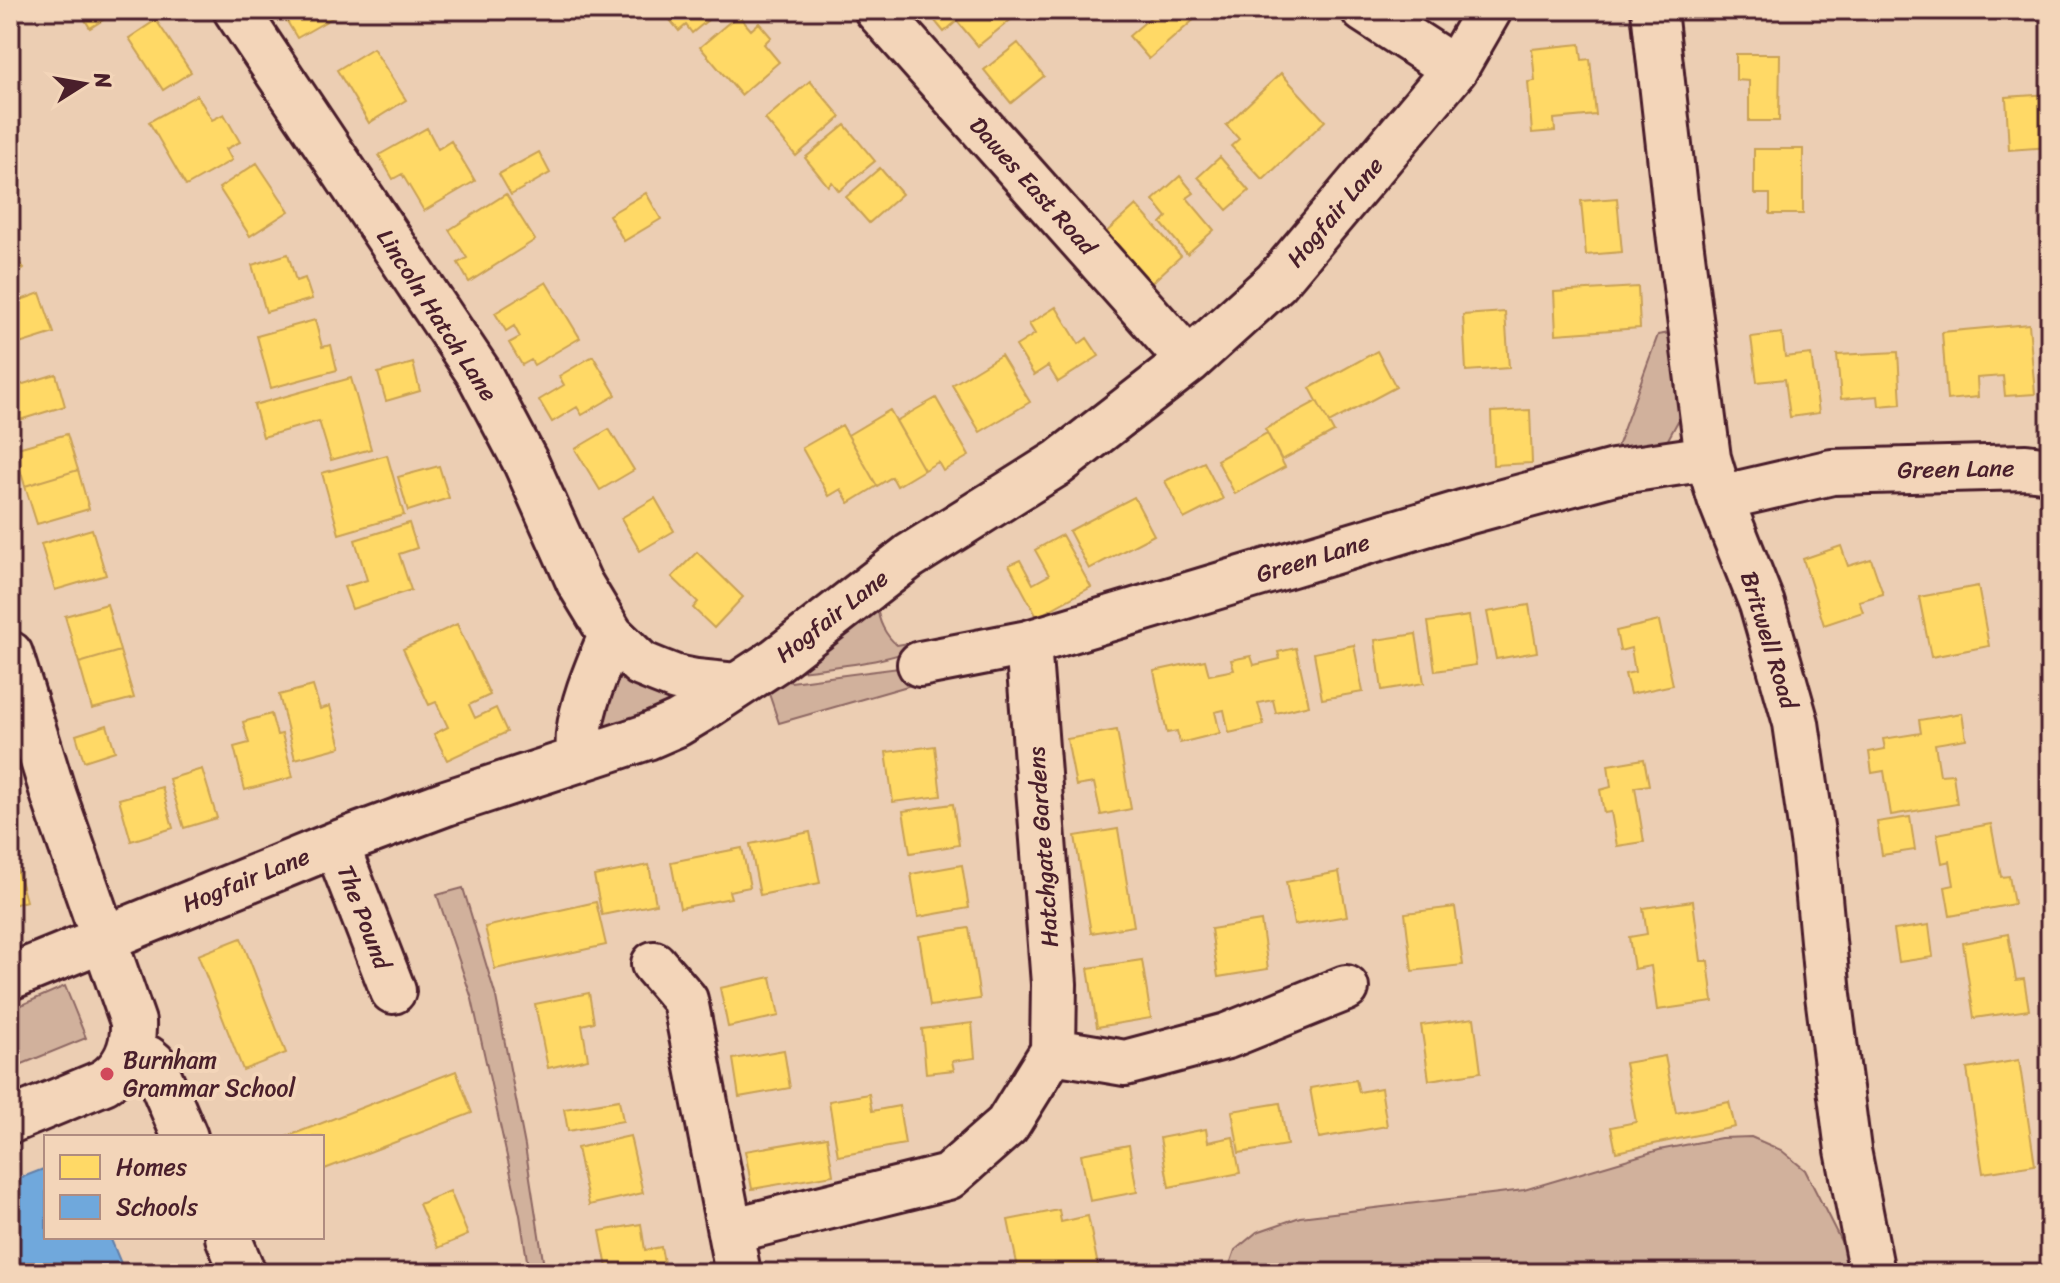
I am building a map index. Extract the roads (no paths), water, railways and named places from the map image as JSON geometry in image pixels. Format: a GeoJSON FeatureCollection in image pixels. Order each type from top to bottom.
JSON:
{"type":"FeatureCollection","features":[{"type":"Feature","properties":{"kind":"street","name":"Lincoln Hatch Lane"},"geometry":{"type":"LineString","coordinates":[[236,10],[478,372],[526,463],[579,582],[611,635],[641,664],[658,671],[696,682],[736,686]]}},
{"type":"Feature","properties":{"kind":"street","name":"Dawes East Road"},"geometry":{"type":"LineString","coordinates":[[877,10],[1189,361]]}},
{"type":"Feature","properties":{"kind":"street"},"geometry":{"type":"LineString","coordinates":[[1364,10],[1455,69]]}},
{"type":"Feature","properties":{"kind":"street","name":"Hogfair Lane"},"geometry":{"type":"LineString","coordinates":[[10,977],[336,844],[446,803],[647,737],[677,724],[775,661],[910,556],[1058,463],[1189,361],[1276,282],[1455,69],[1489,10]]}},
{"type":"Feature","properties":{"kind":"street","name":"Britwell Road"},"geometry":{"type":"LineString","coordinates":[[1654,10],[1676,209],[1714,478],[1762,604],[1796,723],[1815,854],[1828,995],[1846,1134],[1872,1273]]}},
{"type":"Feature","properties":{"kind":"street","name":"Green Lane"},"geometry":{"type":"LineString","coordinates":[[920,664],[1028,643],[1462,513],[1614,472],[1714,478],[2026,467],[2050,470]]}},
{"type":"Feature","properties":{"kind":"street"},"geometry":{"type":"LineString","coordinates":[[579,760],[578,736],[584,711],[611,635]]}},
{"type":"Feature","properties":{"kind":"street","name":"Hatchgate Gardens"},"geometry":{"type":"LineString","coordinates":[[1028,643],[1054,984],[1053,1051]]}},
{"type":"Feature","properties":{"kind":"street"},"geometry":{"type":"LineString","coordinates":[[10,654],[54,796],[133,1022],[134,1033],[130,1051],[120,1069],[104,1082],[10,1121]]}},
{"type":"Feature","properties":{"kind":"street","name":"The Pound"},"geometry":{"type":"LineString","coordinates":[[336,844],[393,991]]}},
{"type":"Feature","properties":{"kind":"street"},"geometry":{"type":"LineString","coordinates":[[654,964],[685,1000],[734,1252],[948,1177],[1007,1125],[1053,1051],[1125,1063],[1227,1036],[1346,988]]}},
{"type":"Feature","properties":{"kind":"street"},"geometry":{"type":"LineString","coordinates":[[130,1051],[154,1064],[184,1135]]}},
{"type":"Feature","properties":{"kind":"street"},"geometry":{"type":"LineString","coordinates":[[229,1239],[243,1273]]}},
{"type":"Feature","properties":{"kind":"place","name":"Burnham Grammar School"},"geometry":{"type":"Point","coordinates":[107,1074]}}]}
